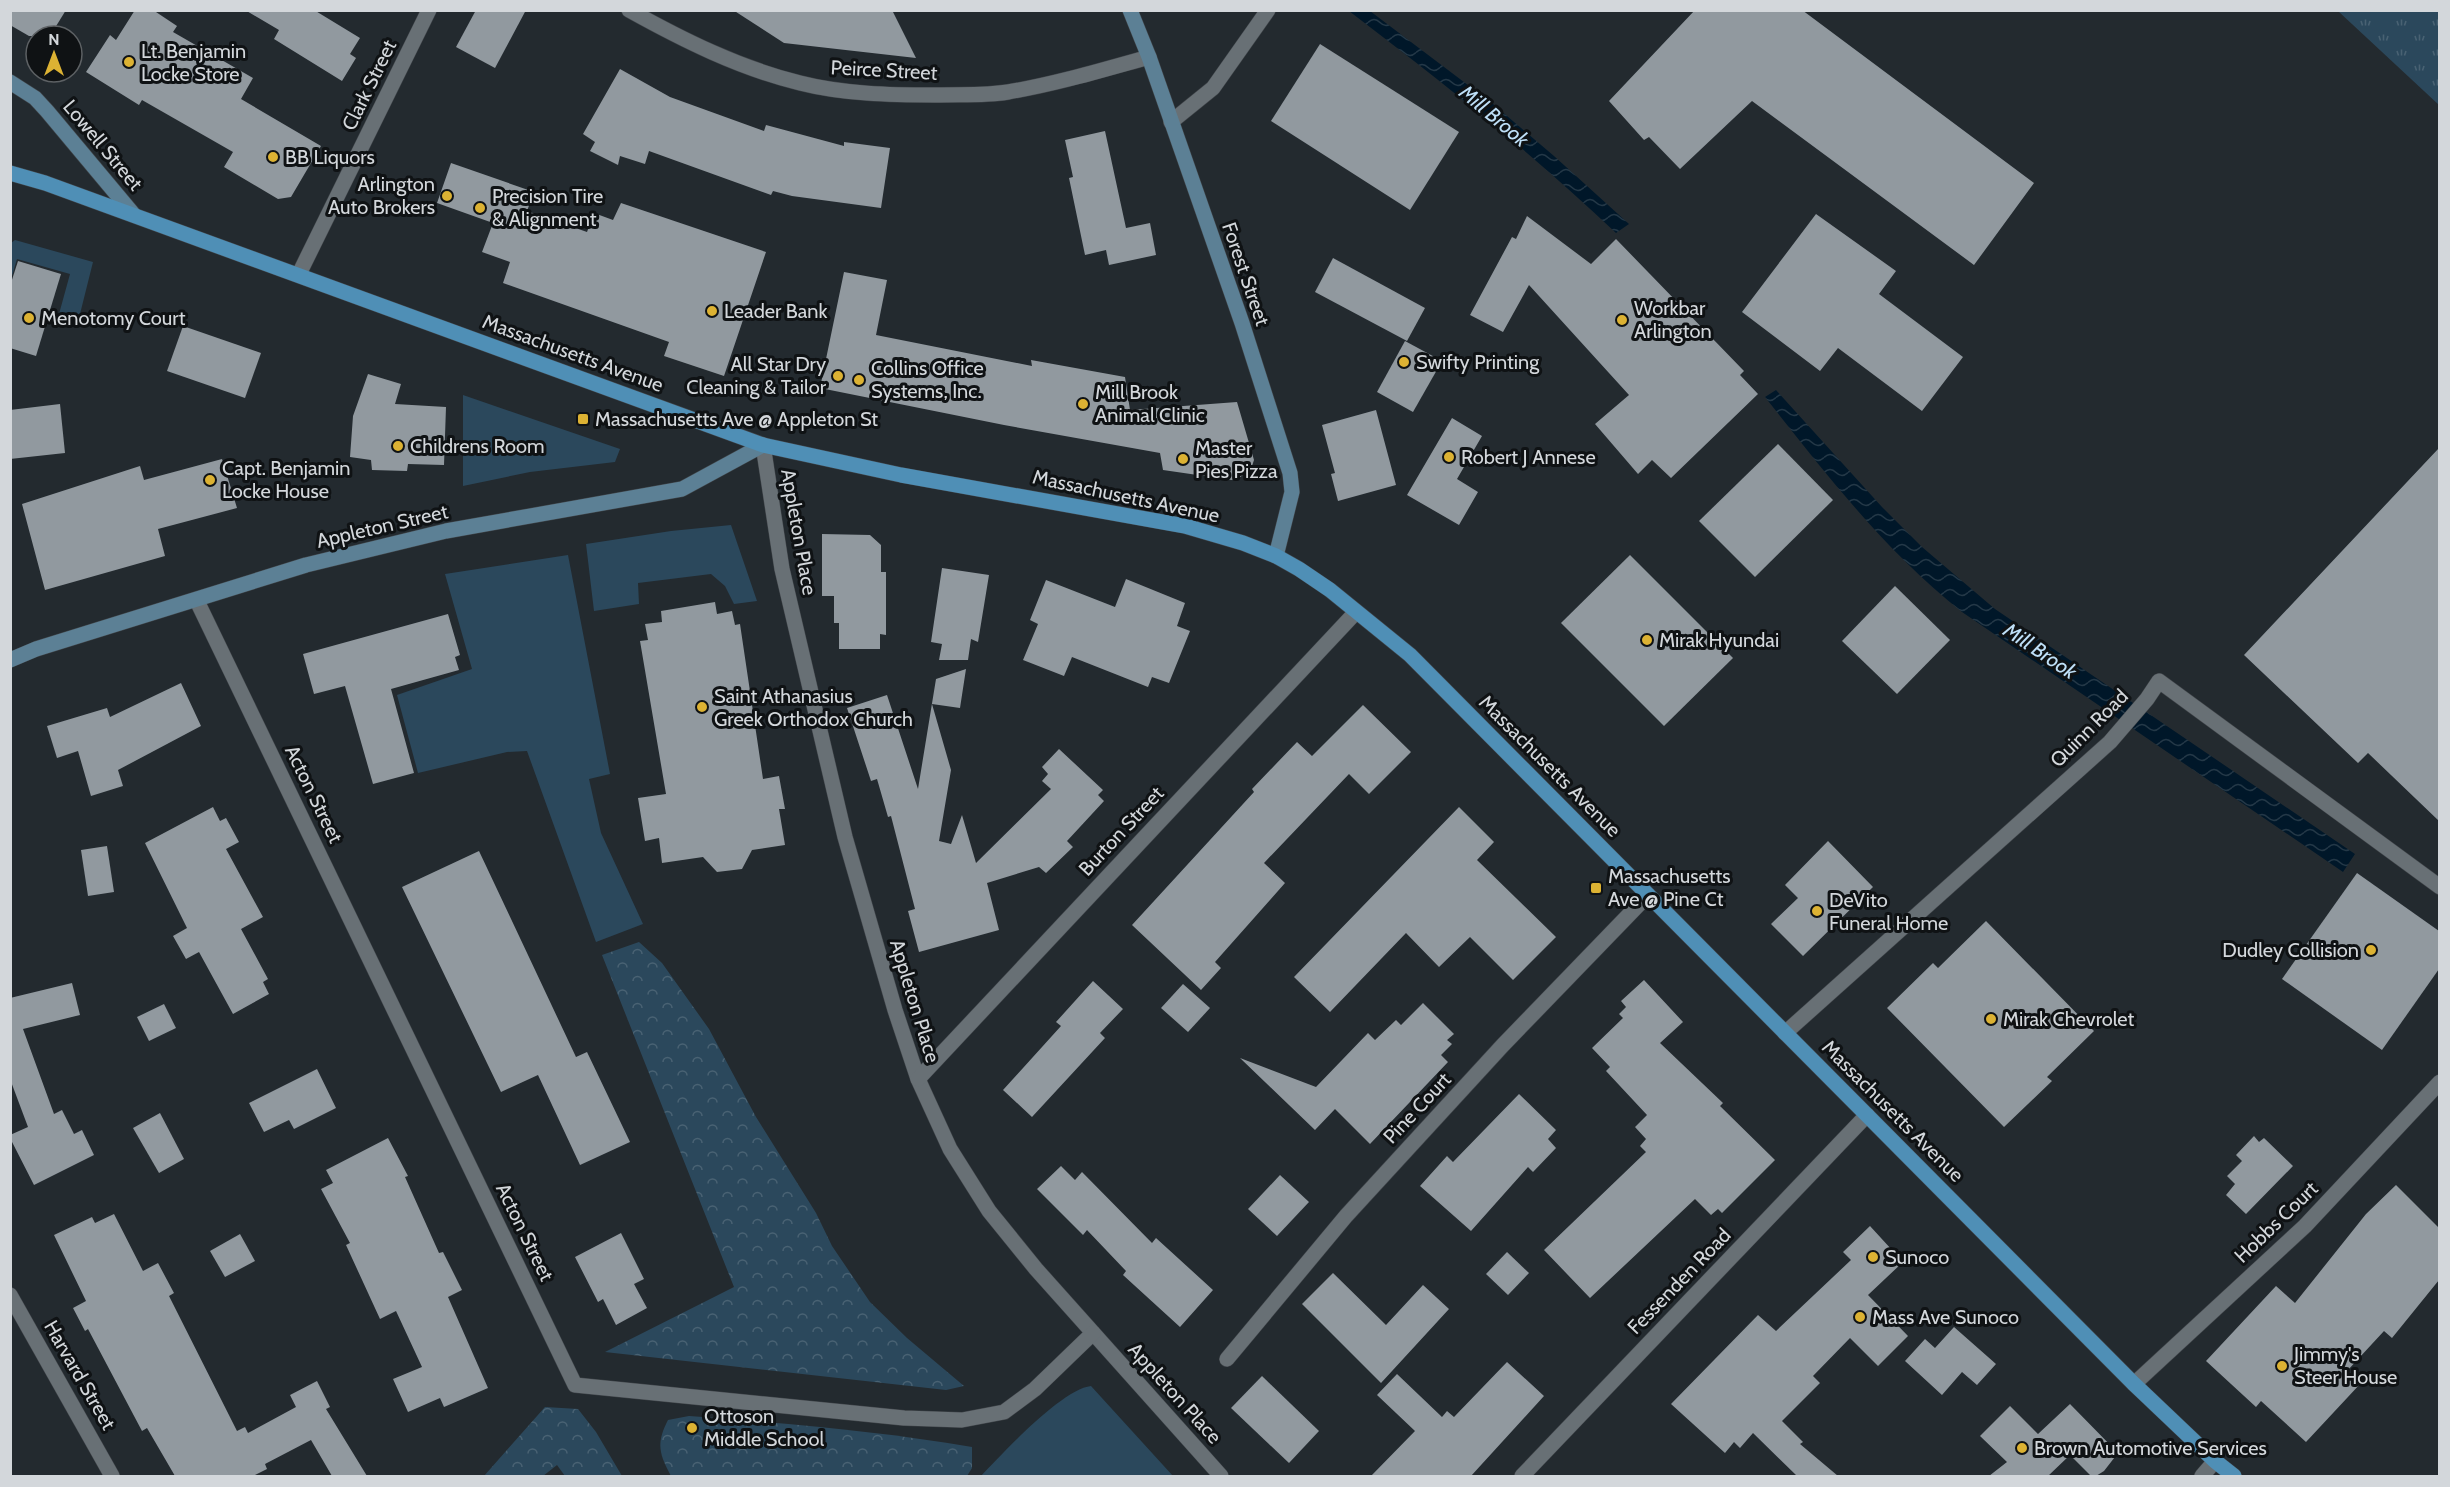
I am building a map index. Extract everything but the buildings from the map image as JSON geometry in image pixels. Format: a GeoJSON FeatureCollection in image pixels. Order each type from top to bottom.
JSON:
{"type":"FeatureCollection","features":[{"type":"Feature","properties":{"kind":"main road","name":"Massachusetts Avenue"},"geometry":{"type":"LineString","coordinates":[[10,173],[299,274],[763,444],[902,475],[1185,526],[1276,556],[1330,590],[1410,655],[2134,1384],[2215,1461],[2234,1476]]}},
{"type":"Feature","properties":{"kind":"street","name":"Clark Street"},"geometry":{"type":"LineString","coordinates":[[299,274],[429,10]]}},
{"type":"Feature","properties":{"kind":"street","name":"Peirce Street"},"geometry":{"type":"LineString","coordinates":[[629,10],[674,35],[756,70],[801,84],[828,89],[907,95],[1006,92],[1043,85],[1149,57]]}},
{"type":"Feature","properties":{"kind":"street","name":"Forest Street"},"geometry":{"type":"LineString","coordinates":[[1130,10],[1149,57],[1242,322],[1290,473],[1292,492],[1276,556]]}},
{"type":"Feature","properties":{"kind":"street"},"geometry":{"type":"LineString","coordinates":[[1171,122],[1213,88],[1268,10]]}},
{"type":"Feature","properties":{"kind":"street","name":"Lowell Street"},"geometry":{"type":"LineString","coordinates":[[10,82],[35,98],[134,215]]}},
{"type":"Feature","properties":{"kind":"street","name":"Appleton Street"},"geometry":{"type":"LineString","coordinates":[[10,660],[36,649],[197,601],[306,565],[446,531],[682,489],[763,444]]}},
{"type":"Feature","properties":{"kind":"street","name":"Appleton Place"},"geometry":{"type":"LineString","coordinates":[[763,444],[782,569],[845,837],[918,1079],[950,1149],[988,1210],[1036,1269],[1221,1476]]}},
{"type":"Feature","properties":{"kind":"street","name":"Acton Street"},"geometry":{"type":"LineString","coordinates":[[197,601],[575,1385],[904,1419],[962,1420],[1004,1412],[1035,1389],[1093,1332]]}},
{"type":"Feature","properties":{"kind":"street","name":"Burton Street"},"geometry":{"type":"LineString","coordinates":[[918,1079],[1356,612]]}},
{"type":"Feature","properties":{"kind":"street","name":"Quinn Road"},"geometry":{"type":"LineString","coordinates":[[1785,1033],[2121,730],[2159,681],[2439,887]]}},
{"type":"Feature","properties":{"kind":"street","name":"Pine Court"},"geometry":{"type":"LineString","coordinates":[[1227,1359],[1346,1216],[1503,1045],[1648,895]]}},
{"type":"Feature","properties":{"kind":"street","name":"Hobbs Court"},"geometry":{"type":"LineString","coordinates":[[2134,1384],[2305,1226],[2439,1082]]}},
{"type":"Feature","properties":{"kind":"street","name":"Fessenden Road"},"geometry":{"type":"LineString","coordinates":[[1522,1476],[1867,1115]]}},
{"type":"Feature","properties":{"kind":"street","name":"Harvard Street"},"geometry":{"type":"LineString","coordinates":[[10,1295],[112,1476]]}},
{"type":"Feature","properties":{"kind":"street"},"geometry":{"type":"LineString","coordinates":[[2202,1476],[2215,1461]]}},
{"type":"Feature","properties":{"kind":"green space"},"geometry":{"type":"Polygon","coordinates":[[[2338,11],[2439,11],[2439,105],[2338,11]]]}},
{"type":"Feature","properties":{"kind":"green space"},"geometry":{"type":"Polygon","coordinates":[[[15,240],[93,262],[79,318],[59,314],[70,274],[17,259],[11,279],[11,243],[15,240]]]}},
{"type":"Feature","properties":{"kind":"green space"},"geometry":{"type":"Polygon","coordinates":[[[463,395],[620,449],[615,462],[530,472],[463,486],[463,395]]]}},
{"type":"Feature","properties":{"kind":"green space"},"geometry":{"type":"Polygon","coordinates":[[[731,525],[757,601],[734,604],[725,586],[711,574],[638,583],[639,604],[594,611],[586,544],[671,531],[731,525]]]}},
{"type":"Feature","properties":{"kind":"green space"},"geometry":{"type":"Polygon","coordinates":[[[568,555],[610,774],[589,779],[601,833],[643,924],[596,942],[527,751],[507,752],[418,773],[397,695],[472,669],[445,574],[568,555]]]}},
{"type":"Feature","properties":{"kind":"green space"},"geometry":{"type":"Polygon","coordinates":[[[639,942],[662,963],[709,1029],[756,1117],[816,1213],[832,1246],[870,1302],[907,1338],[964,1386],[946,1390],[605,1352],[734,1287],[602,955],[639,942]]]}},
{"type":"Feature","properties":{"kind":"green space"},"geometry":{"type":"Polygon","coordinates":[[[1091,1386],[1173,1476],[981,1476],[1049,1410],[1079,1390],[1091,1386]]]}},
{"type":"Feature","properties":{"kind":"green space"},"geometry":{"type":"Polygon","coordinates":[[[545,1407],[578,1409],[596,1432],[622,1476],[565,1476],[557,1465],[543,1476],[484,1476],[545,1407]]]}},
{"type":"Feature","properties":{"kind":"green space"},"geometry":{"type":"Polygon","coordinates":[[[689,1416],[866,1432],[972,1447],[972,1468],[967,1476],[671,1476],[660,1448],[664,1428],[668,1420],[689,1416]]]}},
{"type":"Feature","properties":{"kind":"water","name":"Mill Brook"},"geometry":{"type":"Polygon","coordinates":[[[1349,11],[1370,11],[1493,104],[1629,224],[1616,233],[1486,118],[1349,11]]]}},
{"type":"Feature","properties":{"kind":"water","name":"Mill Brook"},"geometry":{"type":"Polygon","coordinates":[[[1776,390],[1882,507],[1922,547],[1995,609],[2355,854],[2343,872],[1962,612],[1907,564],[1834,483],[1765,397],[1776,390]]]}},
{"type":"Feature","properties":{"kind":"place","name":"Lt. Benjamin Locke Store"},"geometry":{"type":"Point","coordinates":[129,62]}},
{"type":"Feature","properties":{"kind":"place","name":"BB Liquors"},"geometry":{"type":"Point","coordinates":[273,157]}},
{"type":"Feature","properties":{"kind":"place","name":"Arlington Auto Brokers"},"geometry":{"type":"Point","coordinates":[447,196]}},
{"type":"Feature","properties":{"kind":"place","name":"Precision Tire & Alignment"},"geometry":{"type":"Point","coordinates":[480,208]}},
{"type":"Feature","properties":{"kind":"place","name":"Leader Bank"},"geometry":{"type":"Point","coordinates":[712,311]}},
{"type":"Feature","properties":{"kind":"place","name":"Menotomy Court"},"geometry":{"type":"Point","coordinates":[29,318]}},
{"type":"Feature","properties":{"kind":"place","name":"Workbar Arlington"},"geometry":{"type":"Point","coordinates":[1622,320]}},
{"type":"Feature","properties":{"kind":"place","name":"Swifty Printing"},"geometry":{"type":"Point","coordinates":[1404,362]}},
{"type":"Feature","properties":{"kind":"place","name":"All Star Dry Cleaning & Tailor"},"geometry":{"type":"Point","coordinates":[838,376]}},
{"type":"Feature","properties":{"kind":"place","name":"Collins Office Systems, Inc."},"geometry":{"type":"Point","coordinates":[859,380]}},
{"type":"Feature","properties":{"kind":"place","name":"Mill Brook Animal Clinic"},"geometry":{"type":"Point","coordinates":[1083,404]}},
{"type":"Feature","properties":{"kind":"place","name":"Massachusetts Ave @ Appleton St"},"geometry":{"type":"Point","coordinates":[583,419]}},
{"type":"Feature","properties":{"kind":"place","name":"Childrens Room"},"geometry":{"type":"Point","coordinates":[398,446]}},
{"type":"Feature","properties":{"kind":"place","name":"Robert J Annese"},"geometry":{"type":"Point","coordinates":[1449,457]}},
{"type":"Feature","properties":{"kind":"place","name":"Master Pies Pizza"},"geometry":{"type":"Point","coordinates":[1183,459]}},
{"type":"Feature","properties":{"kind":"place","name":"Capt. Benjamin Locke House"},"geometry":{"type":"Point","coordinates":[210,480]}},
{"type":"Feature","properties":{"kind":"place","name":"Mirak Hyundai"},"geometry":{"type":"Point","coordinates":[1647,640]}},
{"type":"Feature","properties":{"kind":"place","name":"Saint Athanasius Greek Orthodox Church"},"geometry":{"type":"Point","coordinates":[702,707]}},
{"type":"Feature","properties":{"kind":"place","name":"Massachusetts Ave @ Pine Ct"},"geometry":{"type":"Point","coordinates":[1596,888]}},
{"type":"Feature","properties":{"kind":"place","name":"DeVito Funeral Home"},"geometry":{"type":"Point","coordinates":[1817,911]}},
{"type":"Feature","properties":{"kind":"place","name":"Dudley Collision"},"geometry":{"type":"Point","coordinates":[2371,950]}},
{"type":"Feature","properties":{"kind":"place","name":"Mirak Chevrolet"},"geometry":{"type":"Point","coordinates":[1991,1019]}},
{"type":"Feature","properties":{"kind":"place","name":"Sunoco"},"geometry":{"type":"Point","coordinates":[1873,1257]}},
{"type":"Feature","properties":{"kind":"place","name":"Mass Ave Sunoco"},"geometry":{"type":"Point","coordinates":[1860,1317]}},
{"type":"Feature","properties":{"kind":"place","name":"Jimmy's Steer House"},"geometry":{"type":"Point","coordinates":[2282,1366]}},
{"type":"Feature","properties":{"kind":"place","name":"Ottoson Middle School"},"geometry":{"type":"Point","coordinates":[692,1428]}},
{"type":"Feature","properties":{"kind":"place","name":"Brown Automotive Services"},"geometry":{"type":"Point","coordinates":[2022,1448]}}]}
